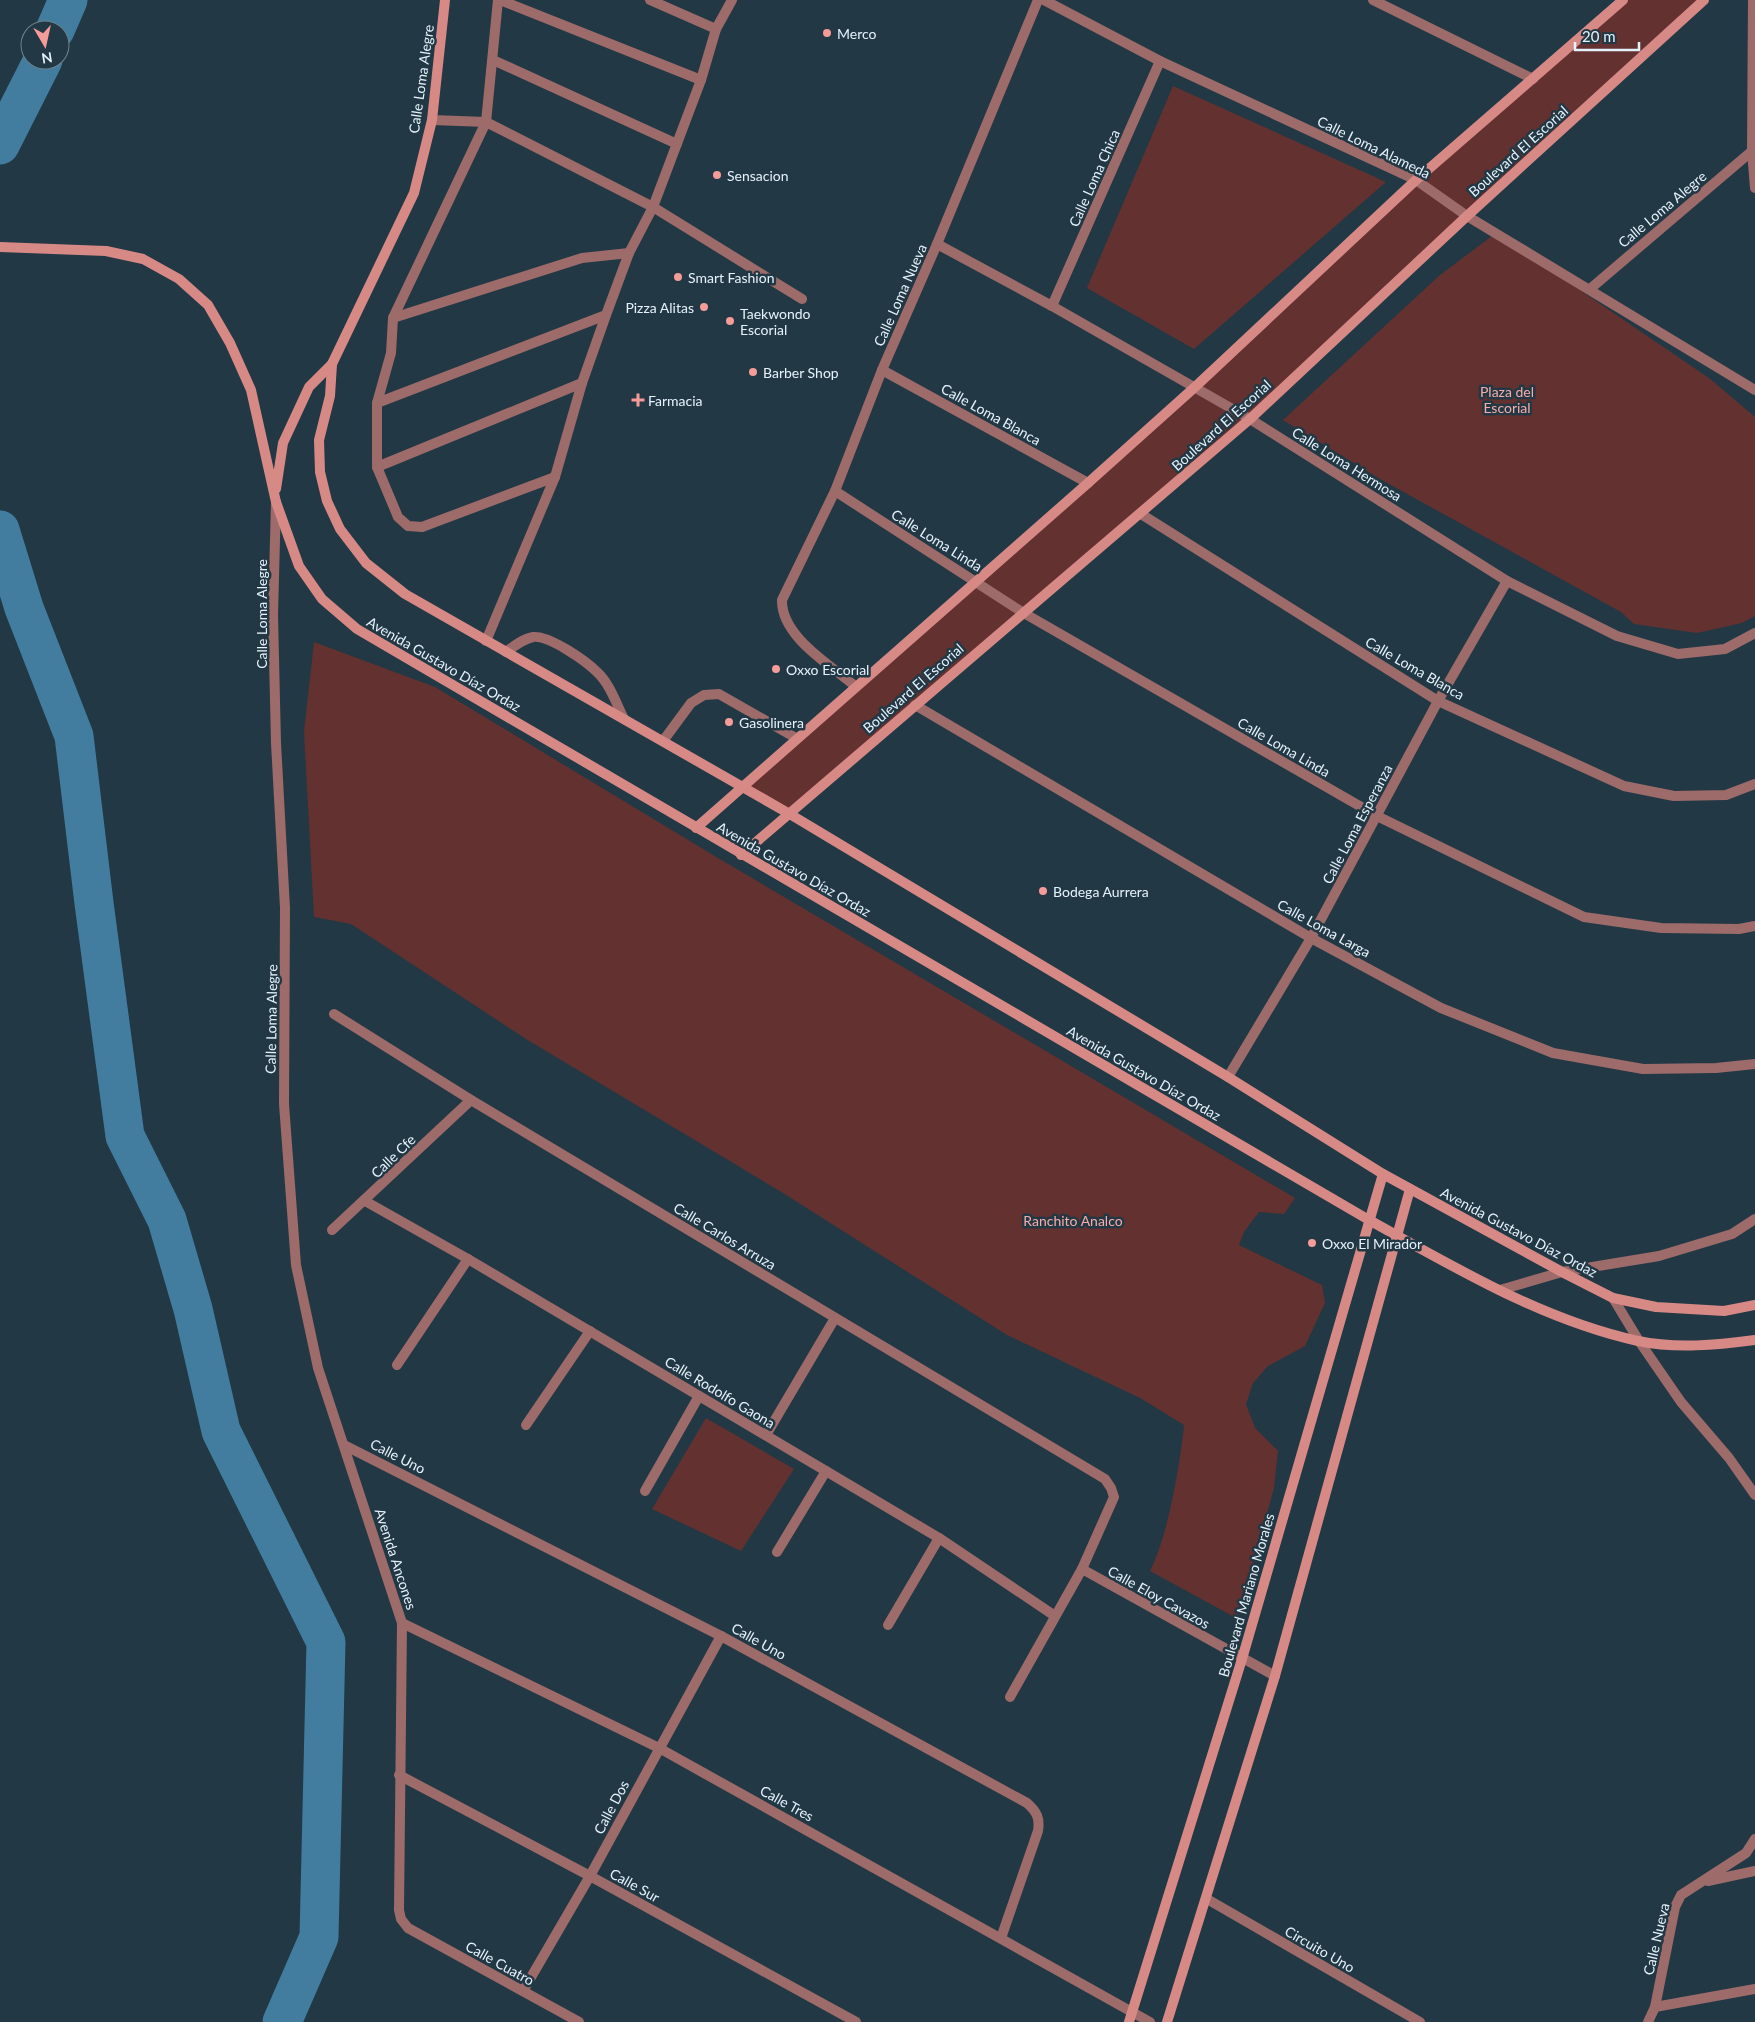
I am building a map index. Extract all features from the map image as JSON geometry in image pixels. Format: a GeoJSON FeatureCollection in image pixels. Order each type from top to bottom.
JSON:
{"type":"FeatureCollection","features":[{"type":"Feature","properties":{"kind":"street","name":"Calle Loma Alegre"},"geometry":{"type":"LineString","coordinates":[[296,1265],[284,1104],[286,908],[276,742],[273,615],[278,467],[283,443],[309,387],[332,364],[414,193],[432,120],[445,0]]}},
{"type":"Feature","properties":{"kind":"street"},"geometry":{"type":"LineString","coordinates":[[555,477],[422,527],[408,526],[398,517],[377,467],[378,403],[391,353],[393,318],[486,122],[499,0],[701,80]]}},
{"type":"Feature","properties":{"kind":"street"},"geometry":{"type":"LineString","coordinates":[[650,0],[716,29]]}},
{"type":"Feature","properties":{"kind":"street"},"geometry":{"type":"LineString","coordinates":[[486,641],[555,477],[582,383],[606,314],[629,254],[653,207],[701,80],[716,29],[732,0]]}},
{"type":"Feature","properties":{"kind":"street","name":"Calle Loma Nueva"},"geometry":{"type":"LineString","coordinates":[[856,686],[794,634],[785,621],[782,600],[835,491],[882,370],[937,244],[1038,0]]}},
{"type":"Feature","properties":{"kind":"street","name":"Calle Loma Alameda"},"geometry":{"type":"LineString","coordinates":[[1044,0],[1160,61],[1416,180],[1467,216],[1755,390]]}},
{"type":"Feature","properties":{"kind":"street"},"geometry":{"type":"LineString","coordinates":[[1373,0],[1534,79]]}},
{"type":"Feature","properties":{"kind":"street"},"geometry":{"type":"LineString","coordinates":[[696,828],[1088,483],[1195,387],[1416,180],[1623,0]]}},
{"type":"Feature","properties":{"kind":"street","name":"Boulevard El Escorial"},"geometry":{"type":"LineString","coordinates":[[741,855],[1022,612],[1141,514],[1250,419],[1467,216],[1704,0]]}},
{"type":"Feature","properties":{"kind":"street"},"geometry":{"type":"LineString","coordinates":[[1753,0],[1752,151],[1755,188]]}},
{"type":"Feature","properties":{"kind":"street"},"geometry":{"type":"LineString","coordinates":[[493,60],[677,144]]}},
{"type":"Feature","properties":{"kind":"street","name":"Calle Loma Chica"},"geometry":{"type":"LineString","coordinates":[[1052,306],[1160,61]]}},
{"type":"Feature","properties":{"kind":"street"},"geometry":{"type":"LineString","coordinates":[[432,120],[486,122],[653,207],[802,299]]}},
{"type":"Feature","properties":{"kind":"street","name":"Calle Loma Alegre"},"geometry":{"type":"LineString","coordinates":[[1590,289],[1752,151]]}},
{"type":"Feature","properties":{"kind":"street","name":"Calle Loma Hermosa"},"geometry":{"type":"LineString","coordinates":[[937,244],[1052,306],[1250,419],[1507,581],[1617,636],[1678,654],[1725,649],[1755,634]]}},
{"type":"Feature","properties":{"kind":"street","name":"Avenida Gustavo Díaz Ordaz"},"geometry":{"type":"LineString","coordinates":[[0,247],[106,251],[143,259],[179,279],[208,305],[230,342],[251,390],[276,502],[299,566],[322,599],[357,629],[741,855],[1369,1220],[1500,1290],[1579,1323],[1639,1341],[1704,1346],[1755,1340]]}},
{"type":"Feature","properties":{"kind":"street"},"geometry":{"type":"LineString","coordinates":[[393,318],[582,258],[629,254]]}},
{"type":"Feature","properties":{"kind":"street"},"geometry":{"type":"LineString","coordinates":[[378,403],[606,314]]}},
{"type":"Feature","properties":{"kind":"street","name":"Avenida Gustavo Díaz Ordaz"},"geometry":{"type":"LineString","coordinates":[[332,364],[330,396],[319,440],[320,472],[326,501],[340,529],[366,563],[405,594],[788,813],[1228,1077],[1383,1174],[1562,1272],[1613,1298],[1656,1307],[1724,1311],[1755,1305]]}},
{"type":"Feature","properties":{"kind":"street","name":"Calle Loma Blanca"},"geometry":{"type":"LineString","coordinates":[[882,370],[1088,483]]}},
{"type":"Feature","properties":{"kind":"street"},"geometry":{"type":"LineString","coordinates":[[377,467],[582,383]]}},
{"type":"Feature","properties":{"kind":"street","name":"Calle Loma Linda"},"geometry":{"type":"LineString","coordinates":[[835,491],[976,580],[1022,612],[1377,816],[1584,917],[1661,928],[1740,929],[1755,926]]}},
{"type":"Feature","properties":{"kind":"street","name":"Calle Loma Blanca"},"geometry":{"type":"LineString","coordinates":[[1141,514],[1438,701],[1624,786],[1674,796],[1726,795],[1755,784]]}},
{"type":"Feature","properties":{"kind":"street","name":"Calle Loma Esperanza"},"geometry":{"type":"LineString","coordinates":[[1228,1077],[1311,938],[1438,701],[1507,581]]}},
{"type":"Feature","properties":{"kind":"street"},"geometry":{"type":"LineString","coordinates":[[506,652],[518,643],[534,637],[553,642],[598,672],[610,690],[624,719]]}},
{"type":"Feature","properties":{"kind":"street"},"geometry":{"type":"LineString","coordinates":[[664,742],[691,703],[704,695],[719,694],[796,738]]}},
{"type":"Feature","properties":{"kind":"street","name":"Calle Loma Larga"},"geometry":{"type":"LineString","coordinates":[[915,705],[1311,938],[1441,1008],[1553,1053],[1643,1069],[1716,1068],[1755,1064]]}},
{"type":"Feature","properties":{"kind":"street","name":"Calle Carlos Arruza"},"geometry":{"type":"LineString","coordinates":[[334,1014],[471,1100],[1104,1479],[1111,1488],[1114,1497],[1082,1570]]}},
{"type":"Feature","properties":{"kind":"street","name":"Calle Cfe"},"geometry":{"type":"LineString","coordinates":[[332,1230],[471,1100]]}},
{"type":"Feature","properties":{"kind":"street","name":"Boulevard Mariano Morales"},"geometry":{"type":"LineString","coordinates":[[1131,2018],[1242,1659],[1383,1174]]}},
{"type":"Feature","properties":{"kind":"street"},"geometry":{"type":"LineString","coordinates":[[1167,2022],[1207,1899],[1275,1676],[1410,1189]]}},
{"type":"Feature","properties":{"kind":"street","name":"Calle Rodolfo Gaona"},"geometry":{"type":"LineString","coordinates":[[365,1201],[468,1259],[939,1538],[1055,1616]]}},
{"type":"Feature","properties":{"kind":"street"},"geometry":{"type":"LineString","coordinates":[[1500,1290],[1562,1272],[1659,1256],[1732,1234],[1755,1219]]}},
{"type":"Feature","properties":{"kind":"street"},"geometry":{"type":"LineString","coordinates":[[397,1365],[468,1259]]}},
{"type":"Feature","properties":{"kind":"street","name":"Avenida Ancones"},"geometry":{"type":"LineString","coordinates":[[296,1265],[318,1368],[402,1623],[399,1910],[402,1920],[408,1928]]}},
{"type":"Feature","properties":{"kind":"street"},"geometry":{"type":"LineString","coordinates":[[1613,1298],[1639,1341],[1681,1402],[1729,1458],[1755,1495]]}},
{"type":"Feature","properties":{"kind":"street"},"geometry":{"type":"LineString","coordinates":[[766,1436],[835,1318]]}},
{"type":"Feature","properties":{"kind":"street"},"geometry":{"type":"LineString","coordinates":[[526,1425],[590,1331]]}},
{"type":"Feature","properties":{"kind":"street"},"geometry":{"type":"LineString","coordinates":[[644,1491],[699,1396]]}},
{"type":"Feature","properties":{"kind":"street","name":"Calle Uno"},"geometry":{"type":"LineString","coordinates":[[344,1444],[721,1636],[1027,1803],[1035,1811],[1040,1821],[1001,1938]]}},
{"type":"Feature","properties":{"kind":"street"},"geometry":{"type":"LineString","coordinates":[[776,1552],[826,1471]]}},
{"type":"Feature","properties":{"kind":"street"},"geometry":{"type":"LineString","coordinates":[[888,1625],[939,1538]]}},
{"type":"Feature","properties":{"kind":"street"},"geometry":{"type":"LineString","coordinates":[[1010,1697],[1082,1570]]}},
{"type":"Feature","properties":{"kind":"street","name":"Calle Eloy Cavazos"},"geometry":{"type":"LineString","coordinates":[[1082,1570],[1275,1676]]}},
{"type":"Feature","properties":{"kind":"street","name":"Calle Tres"},"geometry":{"type":"LineString","coordinates":[[402,1623],[658,1748],[1001,1938],[1131,2018],[1150,2022]]}},
{"type":"Feature","properties":{"kind":"street","name":"Calle Dos"},"geometry":{"type":"LineString","coordinates":[[523,1991],[590,1876],[658,1748],[721,1636]]}},
{"type":"Feature","properties":{"kind":"street","name":"Calle Sur"},"geometry":{"type":"LineString","coordinates":[[399,1775],[590,1876],[856,2022]]}},
{"type":"Feature","properties":{"kind":"street","name":"Calle Nueva"},"geometry":{"type":"LineString","coordinates":[[1648,2022],[1655,2006],[1675,1907],[1681,1895],[1746,1853],[1755,1839]]}},
{"type":"Feature","properties":{"kind":"street"},"geometry":{"type":"LineString","coordinates":[[1702,1882],[1755,1871]]}},
{"type":"Feature","properties":{"kind":"street","name":"Circuito Uno"},"geometry":{"type":"LineString","coordinates":[[1207,1899],[1420,2022]]}},
{"type":"Feature","properties":{"kind":"street","name":"Calle Cuatro"},"geometry":{"type":"LineString","coordinates":[[408,1928],[579,2022]]}},
{"type":"Feature","properties":{"kind":"street"},"geometry":{"type":"LineString","coordinates":[[1655,2006],[1755,1990]]}},
{"type":"Feature","properties":{"kind":"green space"},"geometry":{"type":"Polygon","coordinates":[[[1624,0],[1702,0],[1467,214],[1418,180],[1624,0]]]}},
{"type":"Feature","properties":{"kind":"green space"},"geometry":{"type":"Polygon","coordinates":[[[1173,86],[1386,182],[1194,349],[1087,288],[1173,86]]]}},
{"type":"Feature","properties":{"kind":"green space"},"geometry":{"type":"Polygon","coordinates":[[[1416,182],[1465,215],[1249,416],[1197,386],[1416,182]]]}},
{"type":"Feature","properties":{"kind":"green space","name":"Plaza del Escorial"},"geometry":{"type":"Polygon","coordinates":[[[1496,233],[1709,378],[1755,417],[1755,616],[1742,623],[1697,633],[1634,624],[1621,612],[1380,479],[1283,420],[1440,275],[1496,233]]]}},
{"type":"Feature","properties":{"kind":"green space"},"geometry":{"type":"Polygon","coordinates":[[[1194,389],[1247,419],[1022,610],[977,580],[1194,389]]]}},
{"type":"Feature","properties":{"kind":"green space"},"geometry":{"type":"Polygon","coordinates":[[[977,585],[1019,611],[788,809],[745,786],[977,585]]]}},
{"type":"Feature","properties":{"kind":"green space","name":"Ranchito Analco"},"geometry":{"type":"Polygon","coordinates":[[[314,642],[435,687],[718,858],[1295,1198],[1284,1214],[1259,1212],[1244,1232],[1239,1245],[1322,1285],[1325,1303],[1305,1346],[1268,1366],[1253,1383],[1246,1404],[1255,1428],[1278,1451],[1274,1488],[1238,1619],[1150,1571],[1168,1520],[1180,1460],[1184,1425],[1140,1398],[1007,1335],[783,1193],[526,1039],[351,924],[314,917],[304,732],[314,642]]]}},
{"type":"Feature","properties":{"kind":"green space"},"geometry":{"type":"Polygon","coordinates":[[[706,1418],[794,1469],[741,1551],[652,1509],[706,1418]]]}},
{"type":"Feature","properties":{"kind":"waterway"},"geometry":{"type":"LineString","coordinates":[[59,20],[68,0]]}},
{"type":"Feature","properties":{"kind":"waterway"},"geometry":{"type":"LineString","coordinates":[[0,145],[38,70]]}},
{"type":"Feature","properties":{"kind":"waterway"},"geometry":{"type":"LineString","coordinates":[[0,530],[24,608],[74,736],[125,1136],[167,1220],[193,1309],[221,1431],[326,1642],[319,1937],[282,2022]]}},
{"type":"Feature","properties":{"kind":"place","name":"Merco"},"geometry":{"type":"Point","coordinates":[827,33]}},
{"type":"Feature","properties":{"kind":"place","name":"Sensacion"},"geometry":{"type":"Point","coordinates":[717,175]}},
{"type":"Feature","properties":{"kind":"place","name":"Smart Fashion"},"geometry":{"type":"Point","coordinates":[678,277]}},
{"type":"Feature","properties":{"kind":"place","name":"Pizza Alitas"},"geometry":{"type":"Point","coordinates":[704,307]}},
{"type":"Feature","properties":{"kind":"place","name":"Taekwondo Escorial"},"geometry":{"type":"Point","coordinates":[730,321]}},
{"type":"Feature","properties":{"kind":"place","name":"Barber Shop"},"geometry":{"type":"Point","coordinates":[753,372]}},
{"type":"Feature","properties":{"kind":"place","name":"Farmacia"},"geometry":{"type":"Point","coordinates":[638,400]}},
{"type":"Feature","properties":{"kind":"place","name":"Oxxo Escorial"},"geometry":{"type":"Point","coordinates":[776,669]}},
{"type":"Feature","properties":{"kind":"place","name":"Gasolinera"},"geometry":{"type":"Point","coordinates":[729,722]}},
{"type":"Feature","properties":{"kind":"place","name":"Bodega Aurrera"},"geometry":{"type":"Point","coordinates":[1043,891]}},
{"type":"Feature","properties":{"kind":"place","name":"Oxxo El Mirador"},"geometry":{"type":"Point","coordinates":[1312,1243]}}]}
